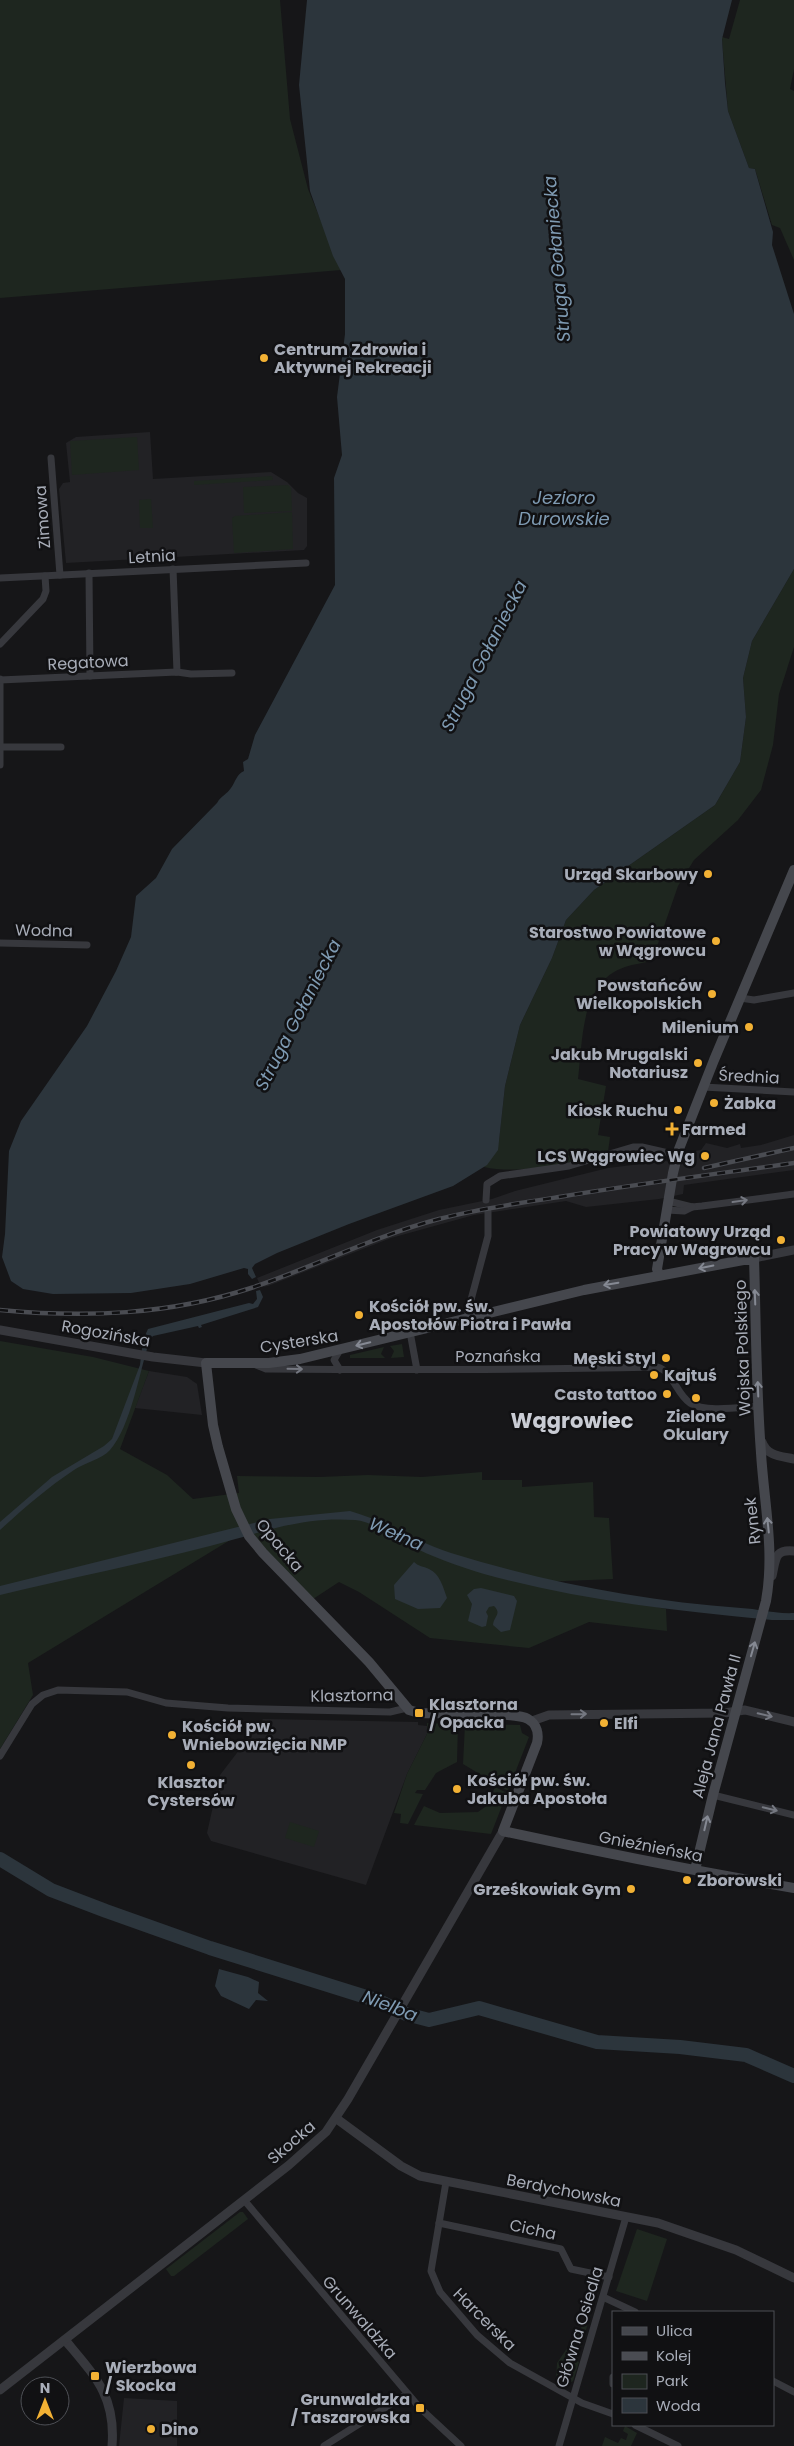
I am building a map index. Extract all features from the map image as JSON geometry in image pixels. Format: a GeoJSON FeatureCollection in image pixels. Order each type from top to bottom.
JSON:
{"type":"FeatureCollection","features":[{"type":"Feature","properties":{"kind":"main road"},"geometry":{"type":"LineString","coordinates":[[659,1275],[657,1269],[678,1155],[703,1087],[794,870]]}},
{"type":"Feature","properties":{"kind":"main road","name":"Cysterska"},"geometry":{"type":"LineString","coordinates":[[206,1363],[250,1363],[300,1359],[584,1290],[754,1258]]}},
{"type":"Feature","properties":{"kind":"main road","name":"Wojska Polskiego"},"geometry":{"type":"LineString","coordinates":[[754,1258],[760,1437]]}},
{"type":"Feature","properties":{"kind":"main road","name":"Opacka"},"geometry":{"type":"LineString","coordinates":[[206,1363],[214,1430],[236,1508],[254,1542],[369,1662],[407,1708]]}},
{"type":"Feature","properties":{"kind":"main road","name":"Rynek"},"geometry":{"type":"LineString","coordinates":[[760,1437],[770,1548],[767,1596]]}},
{"type":"Feature","properties":{"kind":"main road","name":"Aleja Jana Pawła II"},"geometry":{"type":"LineString","coordinates":[[696,1870],[713,1794],[767,1596]]}},
{"type":"Feature","properties":{"kind":"main road","name":"Klasztorna"},"geometry":{"type":"LineString","coordinates":[[407,1708],[418,1713],[518,1716],[532,1722]]}},
{"type":"Feature","properties":{"kind":"main road"},"geometry":{"type":"LineString","coordinates":[[503,1831],[537,1743],[538,1734],[532,1722]]}},
{"type":"Feature","properties":{"kind":"main road","name":"Gnieźnieńska"},"geometry":{"type":"LineString","coordinates":[[503,1831],[794,1888]]}},
{"type":"Feature","properties":{"kind":"street","name":"Zimowa"},"geometry":{"type":"LineString","coordinates":[[51,458],[60,575]]}},
{"type":"Feature","properties":{"kind":"street","name":"Letnia"},"geometry":{"type":"LineString","coordinates":[[0,578],[306,562]]}},
{"type":"Feature","properties":{"kind":"street"},"geometry":{"type":"LineString","coordinates":[[173,569],[177,672]]}},
{"type":"Feature","properties":{"kind":"street"},"geometry":{"type":"LineString","coordinates":[[89,573],[90,676]]}},
{"type":"Feature","properties":{"kind":"street"},"geometry":{"type":"LineString","coordinates":[[0,644],[43,599],[46,591],[45,576]]}},
{"type":"Feature","properties":{"kind":"street","name":"Regatowa"},"geometry":{"type":"LineString","coordinates":[[0,679],[177,672],[191,674],[232,673]]}},
{"type":"Feature","properties":{"kind":"street"},"geometry":{"type":"LineString","coordinates":[[0,679],[0,765]]}},
{"type":"Feature","properties":{"kind":"street"},"geometry":{"type":"LineString","coordinates":[[0,747],[61,746]]}},
{"type":"Feature","properties":{"kind":"street","name":"Wodna"},"geometry":{"type":"LineString","coordinates":[[0,943],[87,945]]}},
{"type":"Feature","properties":{"kind":"street"},"geometry":{"type":"LineString","coordinates":[[740,998],[754,1000],[794,993]]}},
{"type":"Feature","properties":{"kind":"street","name":"Średnia"},"geometry":{"type":"LineString","coordinates":[[703,1087],[794,1092]]}},
{"type":"Feature","properties":{"kind":"street"},"geometry":{"type":"LineString","coordinates":[[486,1200],[486,1184],[500,1176],[570,1166],[632,1147],[642,1147],[678,1155]]}},
{"type":"Feature","properties":{"kind":"street"},"geometry":{"type":"LineString","coordinates":[[668,1206],[684,1211],[692,1207],[794,1194]]}},
{"type":"Feature","properties":{"kind":"street"},"geometry":{"type":"LineString","coordinates":[[468,1318],[468,1311],[488,1236],[488,1212]]}},
{"type":"Feature","properties":{"kind":"street"},"geometry":{"type":"LineString","coordinates":[[754,1258],[794,1250]]}},
{"type":"Feature","properties":{"kind":"street","name":"Rogozińska"},"geometry":{"type":"LineString","coordinates":[[0,1330],[206,1363]]}},
{"type":"Feature","properties":{"kind":"street"},"geometry":{"type":"LineString","coordinates":[[410,1332],[417,1370]]}},
{"type":"Feature","properties":{"kind":"street"},"geometry":{"type":"LineString","coordinates":[[340,1350],[334,1360],[340,1370]]}},
{"type":"Feature","properties":{"kind":"street","name":"Poznańska"},"geometry":{"type":"LineString","coordinates":[[250,1363],[266,1369],[340,1370],[657,1367],[664,1370],[682,1396],[695,1406],[710,1408],[759,1406]]}},
{"type":"Feature","properties":{"kind":"street"},"geometry":{"type":"LineString","coordinates":[[760,1437],[766,1451],[794,1459]]}},
{"type":"Feature","properties":{"kind":"street","name":"Rynek"},"geometry":{"type":"LineString","coordinates":[[767,1596],[777,1554],[782,1551],[794,1551]]}},
{"type":"Feature","properties":{"kind":"street","name":"Klasztorna"},"geometry":{"type":"LineString","coordinates":[[0,1756],[32,1704],[43,1695],[58,1690],[127,1692],[166,1703],[228,1708],[390,1712],[407,1708]]}},
{"type":"Feature","properties":{"kind":"street"},"geometry":{"type":"LineString","coordinates":[[532,1722],[549,1715],[745,1710],[794,1722]]}},
{"type":"Feature","properties":{"kind":"street"},"geometry":{"type":"LineString","coordinates":[[713,1794],[794,1815]]}},
{"type":"Feature","properties":{"kind":"street","name":"Skocka"},"geometry":{"type":"LineString","coordinates":[[0,2390],[310,2147],[336,2119],[503,1831]]}},
{"type":"Feature","properties":{"kind":"street","name":"Berdychowska"},"geometry":{"type":"LineString","coordinates":[[336,2119],[410,2172],[446,2182],[658,2223],[709,2239],[794,2278]]}},
{"type":"Feature","properties":{"kind":"street","name":"Harcerska"},"geometry":{"type":"LineString","coordinates":[[446,2182],[431,2271],[440,2292],[477,2335],[500,2356],[536,2379],[582,2404],[612,2414]]}},
{"type":"Feature","properties":{"kind":"street","name":"Grunwaldzka"},"geometry":{"type":"LineString","coordinates":[[244,2200],[407,2394],[457,2445]]}},
{"type":"Feature","properties":{"kind":"street","name":"Główna Osiedla"},"geometry":{"type":"LineString","coordinates":[[559,2446],[626,2217]]}},
{"type":"Feature","properties":{"kind":"street","name":"Cicha"},"geometry":{"type":"LineString","coordinates":[[439,2222],[561,2249],[571,2269],[609,2277]]}},
{"type":"Feature","properties":{"kind":"street"},"geometry":{"type":"LineString","coordinates":[[603,2297],[630,2311]]}},
{"type":"Feature","properties":{"kind":"street"},"geometry":{"type":"LineString","coordinates":[[65,2340],[104,2389],[113,2419],[112,2446]]}},
{"type":"Feature","properties":{"kind":"street"},"geometry":{"type":"LineString","coordinates":[[774,2382],[794,2392]]}},
{"type":"Feature","properties":{"kind":"street"},"geometry":{"type":"LineString","coordinates":[[324,2446],[407,2394]]}},
{"type":"Feature","properties":{"kind":"street"},"geometry":{"type":"LineString","coordinates":[[637,2426],[678,2446]]}},
{"type":"Feature","properties":{"kind":"shaded area"},"geometry":{"type":"Polygon","coordinates":[[[150,432],[153,479],[271,472],[287,482],[298,493],[307,498],[307,546],[304,550],[66,563],[59,489],[63,483],[70,482],[66,443],[76,437],[150,432]]]}},
{"type":"Feature","properties":{"kind":"shaded area"},"geometry":{"type":"Polygon","coordinates":[[[794,1135],[794,1170],[684,1185],[683,1194],[659,1199],[586,1207],[566,1201],[474,1215],[391,1238],[268,1286],[261,1287],[257,1278],[377,1230],[439,1210],[492,1199],[515,1191],[608,1168],[665,1161],[684,1163],[690,1152],[701,1150],[706,1143],[727,1148],[740,1144],[741,1148],[761,1145],[794,1135]]]}},
{"type":"Feature","properties":{"kind":"shaded area"},"geometry":{"type":"Polygon","coordinates":[[[149,1371],[187,1377],[197,1384],[202,1415],[135,1408],[149,1371]]]}},
{"type":"Feature","properties":{"kind":"shaded area"},"geometry":{"type":"Polygon","coordinates":[[[263,1719],[418,1722],[418,1725],[427,1726],[427,1734],[407,1774],[366,1885],[211,1841],[207,1833],[220,1775],[263,1719]]]}},
{"type":"Feature","properties":{"kind":"shaded area"},"geometry":{"type":"Polygon","coordinates":[[[124,2398],[177,2401],[177,2446],[119,2446],[124,2398]]]}},
{"type":"Feature","properties":{"kind":"green space"},"geometry":{"type":"Polygon","coordinates":[[[0,0],[280,0],[290,119],[308,189],[341,270],[0,298],[0,0]]]}},
{"type":"Feature","properties":{"kind":"green space"},"geometry":{"type":"Polygon","coordinates":[[[740,0],[794,0],[794,69],[790,89],[794,91],[794,260],[780,228],[772,225],[755,169],[749,168],[728,111],[722,37],[729,39],[740,0]]]}},
{"type":"Feature","properties":{"kind":"green space"},"geometry":{"type":"Polygon","coordinates":[[[137,437],[139,470],[72,475],[70,441],[137,437]]]}},
{"type":"Feature","properties":{"kind":"green space"},"geometry":{"type":"Polygon","coordinates":[[[272,476],[273,480],[194,485],[194,481],[272,476]]]}},
{"type":"Feature","properties":{"kind":"green space"},"geometry":{"type":"Polygon","coordinates":[[[288,485],[291,488],[292,511],[244,513],[243,487],[288,485]]]}},
{"type":"Feature","properties":{"kind":"green space"},"geometry":{"type":"Polygon","coordinates":[[[151,499],[153,528],[140,528],[139,500],[151,499]]]}},
{"type":"Feature","properties":{"kind":"green space"},"geometry":{"type":"Polygon","coordinates":[[[292,512],[293,549],[234,553],[232,518],[235,516],[292,512]]]}},
{"type":"Feature","properties":{"kind":"green space"},"geometry":{"type":"Polygon","coordinates":[[[794,569],[794,647],[779,694],[773,745],[761,790],[738,820],[694,860],[678,886],[652,961],[625,967],[610,975],[599,985],[586,1014],[578,1079],[606,1086],[598,1135],[610,1137],[608,1152],[546,1167],[513,1170],[484,1167],[499,1140],[505,1086],[520,1025],[552,958],[566,920],[594,890],[715,805],[740,762],[746,717],[743,678],[752,641],[794,569]]]}},
{"type":"Feature","properties":{"kind":"green space"},"geometry":{"type":"Polygon","coordinates":[[[0,1341],[93,1357],[149,1371],[120,1449],[167,1475],[193,1499],[239,1493],[237,1476],[320,1477],[368,1475],[422,1477],[482,1472],[482,1480],[522,1480],[522,1487],[593,1482],[594,1517],[609,1518],[613,1579],[542,1582],[666,1609],[667,1631],[589,1622],[529,1648],[430,1638],[359,1592],[339,1582],[310,1601],[254,1542],[250,1528],[28,1663],[33,1695],[0,1749],[0,1341]]]}},
{"type":"Feature","properties":{"kind":"green space"},"geometry":{"type":"Polygon","coordinates":[[[402,1344],[404,1357],[391,1358],[394,1351],[390,1346],[402,1344]]]}},
{"type":"Feature","properties":{"kind":"green space"},"geometry":{"type":"Polygon","coordinates":[[[384,1347],[381,1354],[385,1358],[350,1358],[350,1355],[384,1347]]]}},
{"type":"Feature","properties":{"kind":"green space"},"geometry":{"type":"Polygon","coordinates":[[[427,1723],[458,1724],[457,1762],[436,1773],[425,1790],[417,1790],[415,1793],[423,1794],[408,1824],[400,1823],[401,1814],[394,1813],[407,1774],[427,1734],[427,1723]]]}},
{"type":"Feature","properties":{"kind":"green space"},"geometry":{"type":"Polygon","coordinates":[[[465,1724],[520,1725],[522,1733],[529,1737],[508,1791],[463,1764],[465,1724]]]}},
{"type":"Feature","properties":{"kind":"green space"},"geometry":{"type":"Polygon","coordinates":[[[495,1787],[507,1793],[491,1834],[414,1825],[424,1806],[440,1813],[478,1812],[488,1805],[495,1787]]]}},
{"type":"Feature","properties":{"kind":"green space"},"geometry":{"type":"Polygon","coordinates":[[[290,1822],[319,1831],[314,1847],[285,1838],[290,1822]]]}},
{"type":"Feature","properties":{"kind":"green space"},"geometry":{"type":"Polygon","coordinates":[[[240,2212],[243,2212],[248,2219],[174,2276],[171,2276],[166,2269],[240,2212]]]}},
{"type":"Feature","properties":{"kind":"green space"},"geometry":{"type":"Polygon","coordinates":[[[637,2229],[667,2239],[647,2301],[616,2291],[637,2229]]]}},
{"type":"Feature","properties":{"kind":"green space"},"geometry":{"type":"Polygon","coordinates":[[[591,2313],[573,2381],[563,2387],[556,2380],[557,2363],[591,2313]]]}},
{"type":"Feature","properties":{"kind":"green space"},"geometry":{"type":"Polygon","coordinates":[[[625,2426],[637,2433],[631,2446],[602,2446],[605,2437],[618,2443],[621,2438],[626,2440],[628,2434],[623,2431],[625,2426]]]}},
{"type":"Feature","properties":{"kind":"water","name":"Jezioro Durowskie"},"geometry":{"type":"Polygon","coordinates":[[[307,0],[732,0],[722,39],[728,111],[749,168],[755,169],[773,232],[772,245],[794,314],[794,569],[752,641],[743,678],[746,717],[740,762],[715,805],[594,890],[566,920],[552,958],[520,1025],[505,1086],[498,1150],[487,1165],[453,1186],[277,1253],[255,1264],[252,1268],[256,1277],[252,1279],[248,1274],[248,1269],[244,1268],[190,1284],[131,1293],[53,1294],[23,1289],[11,1281],[2,1257],[9,1151],[21,1121],[87,1026],[116,971],[131,937],[136,896],[156,878],[172,849],[229,790],[238,776],[244,771],[243,762],[248,759],[255,735],[335,585],[334,478],[342,455],[337,397],[345,334],[345,279],[333,256],[310,191],[299,85],[307,0]]]}},
{"type":"Feature","properties":{"kind":"water"},"geometry":{"type":"Polygon","coordinates":[[[260,1290],[263,1297],[258,1307],[201,1325],[202,1327],[199,1328],[198,1326],[153,1336],[150,1339],[124,1427],[110,1450],[64,1477],[0,1530],[0,1522],[52,1477],[104,1446],[112,1439],[140,1365],[143,1340],[148,1329],[249,1303],[253,1304],[257,1299],[256,1291],[260,1290]]]}},
{"type":"Feature","properties":{"kind":"water","name":"Wełna"},"geometry":{"type":"Polygon","coordinates":[[[350,1511],[376,1520],[451,1553],[522,1573],[595,1589],[668,1601],[794,1613],[794,1620],[772,1620],[699,1613],[590,1598],[555,1591],[484,1574],[445,1561],[402,1542],[363,1521],[335,1519],[281,1527],[184,1553],[0,1595],[0,1586],[270,1519],[350,1511]]]}},
{"type":"Feature","properties":{"kind":"water"},"geometry":{"type":"Polygon","coordinates":[[[414,1562],[433,1571],[441,1581],[447,1598],[440,1608],[418,1609],[395,1599],[394,1585],[414,1562]]]}},
{"type":"Feature","properties":{"kind":"water"},"geometry":{"type":"Polygon","coordinates":[[[481,1588],[514,1596],[517,1601],[510,1630],[501,1632],[493,1625],[497,1613],[494,1606],[489,1607],[486,1612],[488,1616],[486,1626],[482,1627],[468,1621],[472,1604],[467,1595],[474,1589],[481,1588]]]}},
{"type":"Feature","properties":{"kind":"water"},"geometry":{"type":"Polygon","coordinates":[[[219,1969],[259,1982],[258,1993],[268,2001],[256,2000],[249,2009],[221,1996],[215,1986],[219,1969]]]}},
{"type":"Feature","properties":{"kind":"waterway","name":"Nielba"},"geometry":{"type":"LineString","coordinates":[[0,1859],[51,1890],[106,1911],[210,1948],[379,2001],[406,2014],[429,2020],[479,2008],[597,2042],[680,2047],[746,2055],[794,2076]]}},
{"type":"Feature","properties":{"kind":"railway"},"geometry":{"type":"LineString","coordinates":[[704,1168],[794,1148]]}},
{"type":"Feature","properties":{"kind":"railway"},"geometry":{"type":"LineString","coordinates":[[0,1310],[95,1314],[158,1309],[189,1304],[251,1288],[391,1234],[454,1215],[588,1192],[794,1163]]}},
{"type":"Feature","properties":{"kind":"place","name":"Centrum Zdrowia i Aktywnej Rekreacji"},"geometry":{"type":"Point","coordinates":[264,358]}},
{"type":"Feature","properties":{"kind":"place","name":"Urząd Skarbowy"},"geometry":{"type":"Point","coordinates":[708,874]}},
{"type":"Feature","properties":{"kind":"place","name":"Starostwo Powiatowe w Wągrowcu"},"geometry":{"type":"Point","coordinates":[716,941]}},
{"type":"Feature","properties":{"kind":"place","name":"Powstańców Wielkopolskich"},"geometry":{"type":"Point","coordinates":[712,994]}},
{"type":"Feature","properties":{"kind":"place","name":"Milenium"},"geometry":{"type":"Point","coordinates":[749,1027]}},
{"type":"Feature","properties":{"kind":"place","name":"Jakub Mrugalski Notariusz"},"geometry":{"type":"Point","coordinates":[698,1063]}},
{"type":"Feature","properties":{"kind":"place","name":"Żabka"},"geometry":{"type":"Point","coordinates":[714,1103]}},
{"type":"Feature","properties":{"kind":"place","name":"Kiosk Ruchu"},"geometry":{"type":"Point","coordinates":[678,1110]}},
{"type":"Feature","properties":{"kind":"place","name":"Farmed"},"geometry":{"type":"Point","coordinates":[672,1129]}},
{"type":"Feature","properties":{"kind":"place","name":"LCS Wągrowiec Wg"},"geometry":{"type":"Point","coordinates":[705,1156]}},
{"type":"Feature","properties":{"kind":"place","name":"Powiatowy Urząd Pracy w Wagrowcu"},"geometry":{"type":"Point","coordinates":[781,1240]}},
{"type":"Feature","properties":{"kind":"place","name":"Kościół pw. św. Apostołów Piotra i Pawła"},"geometry":{"type":"Point","coordinates":[359,1315]}},
{"type":"Feature","properties":{"kind":"place","name":"Męski Styl"},"geometry":{"type":"Point","coordinates":[666,1358]}},
{"type":"Feature","properties":{"kind":"place","name":"Kajtuś"},"geometry":{"type":"Point","coordinates":[654,1375]}},
{"type":"Feature","properties":{"kind":"place","name":"Casto tattoo"},"geometry":{"type":"Point","coordinates":[667,1394]}},
{"type":"Feature","properties":{"kind":"place","name":"Zielone Okulary"},"geometry":{"type":"Point","coordinates":[696,1398]}},
{"type":"Feature","properties":{"kind":"place","name":"Klasztorna / Opacka"},"geometry":{"type":"Point","coordinates":[419,1713]}},
{"type":"Feature","properties":{"kind":"place","name":"Elfi"},"geometry":{"type":"Point","coordinates":[604,1723]}},
{"type":"Feature","properties":{"kind":"place","name":"Kościół pw. Wniebowzięcia NMP"},"geometry":{"type":"Point","coordinates":[172,1735]}},
{"type":"Feature","properties":{"kind":"place","name":"Klasztor Cystersów"},"geometry":{"type":"Point","coordinates":[191,1765]}},
{"type":"Feature","properties":{"kind":"place","name":"Kościół pw. św. Jakuba Apostoła"},"geometry":{"type":"Point","coordinates":[457,1789]}},
{"type":"Feature","properties":{"kind":"place","name":"Zborowski"},"geometry":{"type":"Point","coordinates":[687,1880]}},
{"type":"Feature","properties":{"kind":"place","name":"Grześkowiak Gym"},"geometry":{"type":"Point","coordinates":[631,1889]}},
{"type":"Feature","properties":{"kind":"place","name":"Wierzbowa / Skocka"},"geometry":{"type":"Point","coordinates":[95,2376]}},
{"type":"Feature","properties":{"kind":"place","name":"Grunwaldzka / Taszarowska"},"geometry":{"type":"Point","coordinates":[420,2408]}},
{"type":"Feature","properties":{"kind":"place","name":"Dino"},"geometry":{"type":"Point","coordinates":[151,2429]}},
{"type":"Feature","properties":{"kind":"district","name":"Wągrowiec"},"geometry":{"type":"Point","coordinates":[572,1421]}},
{"type":"Feature","properties":{"kind":"water label","name":"Struga Gołaniecka"},"geometry":{"type":"Point","coordinates":[557,259]}},
{"type":"Feature","properties":{"kind":"water label","name":"Struga Gołaniecka"},"geometry":{"type":"Point","coordinates":[484,656]}},
{"type":"Feature","properties":{"kind":"water label","name":"Struga Gołaniecka"},"geometry":{"type":"Point","coordinates":[298,1015]}}]}
